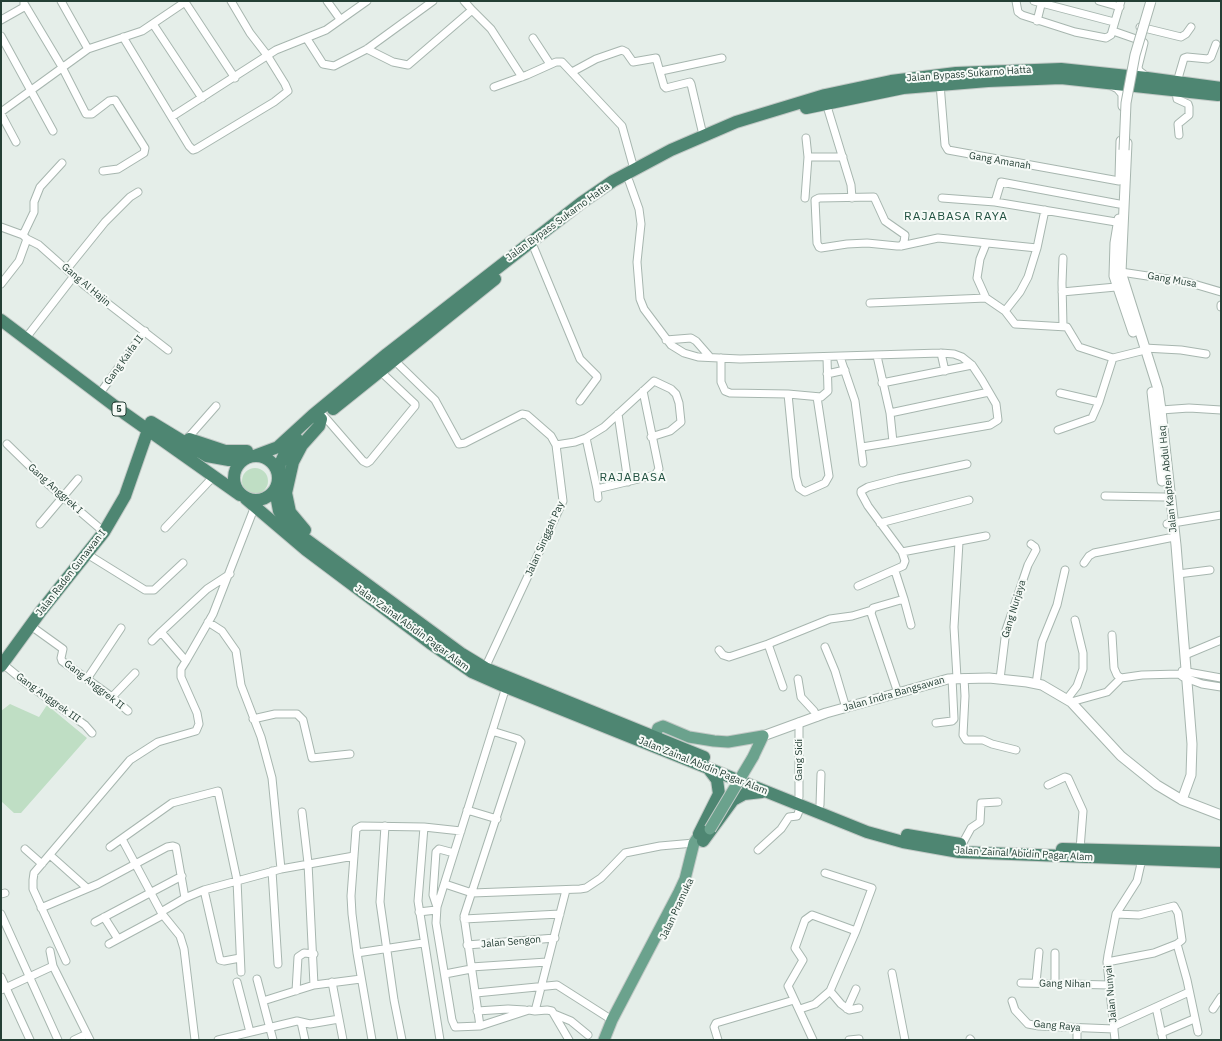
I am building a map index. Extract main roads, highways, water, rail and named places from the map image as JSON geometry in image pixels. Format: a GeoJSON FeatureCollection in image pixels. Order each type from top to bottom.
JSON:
{"type":"FeatureCollection","features":[{"type":"Feature","properties":{"kind":"highway","name":"Jalan Bypass Sukarno Hatta"},"geometry":{"type":"LineString","coordinates":[[278,480],[280,464],[286,451],[319,417],[480,286],[571,209],[634,169],[703,135],[774,109],[825,94],[901,79],[996,71],[1061,69],[1110,78],[1177,86],[1221,96]]}},
{"type":"Feature","properties":{"kind":"highway","name":"Jalan Bypass Sukarno Hatta"},"geometry":{"type":"LineString","coordinates":[[492,276],[534,248],[591,206],[674,156],[776,115],[826,103],[903,88],[940,84],[1061,78],[1110,78]]}},
{"type":"Feature","properties":{"kind":"highway","name":"Jalan Bypass Sukarno Hatta"},"geometry":{"type":"LineString","coordinates":[[1177,86],[1221,88]]}},
{"type":"Feature","properties":{"kind":"highway","name":"Jalan Bypass Sukarno Hatta"},"geometry":{"type":"LineString","coordinates":[[250,457],[278,447],[319,417],[394,360],[480,286]]}},
{"type":"Feature","properties":{"kind":"highway","name":"5"},"geometry":{"type":"LineString","coordinates":[[1,311],[29,334],[103,389],[162,429],[207,456],[229,460],[250,457]]}},
{"type":"Feature","properties":{"kind":"highway","name":"5"},"geometry":{"type":"LineString","coordinates":[[1,320],[148,430],[247,500]]}},
{"type":"Feature","properties":{"kind":"highway"},"geometry":{"type":"LineString","coordinates":[[162,429],[187,439],[225,450],[251,450],[279,439],[319,417],[319,426],[302,445],[293,462],[288,480],[287,504],[290,512],[301,527],[332,551],[352,573]]}},
{"type":"Feature","properties":{"kind":"highway","name":"Jalan Raden Gunawan I"},"geometry":{"type":"LineString","coordinates":[[2,665],[104,532],[125,496],[148,430]]}},
{"type":"Feature","properties":{"kind":"highway"},"geometry":{"type":"LineString","coordinates":[[250,457],[265,458],[272,462],[278,480],[269,497],[259,501],[247,500],[235,486],[234,475],[238,465],[250,457]]}},
{"type":"Feature","properties":{"kind":"highway","name":"Jalan Zainal Abidin Pagar Alam"},"geometry":{"type":"LineString","coordinates":[[278,480],[276,495],[277,505],[286,521],[296,532],[331,563],[453,660],[472,672],[506,687],[765,792],[800,802],[820,805],[893,831],[960,848],[987,847],[1221,853]]}},
{"type":"Feature","properties":{"kind":"highway","name":"Jalan Zainal Abidin Pagar Alam"},"geometry":{"type":"LineString","coordinates":[[247,500],[306,550],[352,573],[462,654],[485,668],[655,736],[800,802],[891,839],[960,848],[1142,859],[1221,862]]}},
{"type":"Feature","properties":{"kind":"highway"},"geometry":{"type":"LineString","coordinates":[[702,835],[719,794],[717,780],[708,768]]}},
{"type":"Feature","properties":{"kind":"highway"},"geometry":{"type":"LineString","coordinates":[[719,794],[724,791],[728,791],[733,795],[733,800]]}},
{"type":"Feature","properties":{"kind":"highway"},"geometry":{"type":"LineString","coordinates":[[702,835],[733,800],[746,793],[765,792]]}},
{"type":"Feature","properties":{"kind":"main road","name":"Jalan Indra Bangsawan"},"geometry":{"type":"LineString","coordinates":[[655,736],[658,728],[663,726],[689,737],[714,741],[728,742],[759,737]]}},
{"type":"Feature","properties":{"kind":"main road","name":"Jalan Pramuka"},"geometry":{"type":"LineString","coordinates":[[604,1040],[612,1020],[634,987],[668,930],[692,879],[702,835],[751,755],[759,737]]}},
{"type":"Feature","properties":{"kind":"main road","name":"Jalan Pramuka"},"geometry":{"type":"LineString","coordinates":[[612,1040],[634,987]]}},
{"type":"Feature","properties":{"kind":"district","name":"RAJABASA RAYA"},"geometry":{"type":"Point","coordinates":[956,217]}},
{"type":"Feature","properties":{"kind":"district","name":"RAJABASA"},"geometry":{"type":"Point","coordinates":[633,478]}}]}
